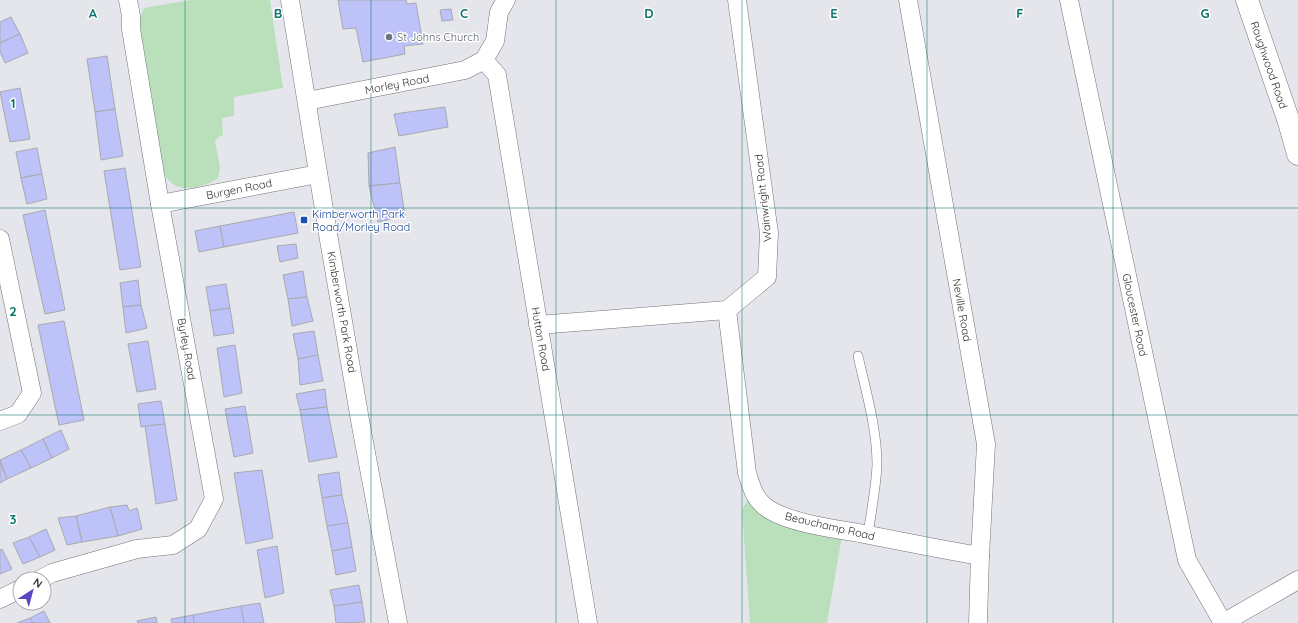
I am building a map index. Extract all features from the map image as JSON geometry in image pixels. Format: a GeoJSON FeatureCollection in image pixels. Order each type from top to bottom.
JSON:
{"type":"FeatureCollection","features":[{"type":"Feature","properties":{"kind":"street","name":"Byrley Road"},"geometry":{"type":"LineString","coordinates":[[52,574],[137,549],[173,545],[198,529],[214,499],[160,204],[131,29],[131,16],[128,0]]}},
{"type":"Feature","properties":{"kind":"street","name":"Kimberworth Park Road"},"geometry":{"type":"LineString","coordinates":[[290,0],[318,174],[398,623]]}},
{"type":"Feature","properties":{"kind":"street"},"geometry":{"type":"LineString","coordinates":[[484,60],[495,41],[499,12],[506,0]]}},
{"type":"Feature","properties":{"kind":"street","name":"Wainwright Road"},"geometry":{"type":"LineString","coordinates":[[727,310],[767,277],[769,233],[737,0]]}},
{"type":"Feature","properties":{"kind":"street","name":"Neville Road"},"geometry":{"type":"LineString","coordinates":[[908,0],[986,444],[978,623]]}},
{"type":"Feature","properties":{"kind":"street","name":"Gloucester Road"},"geometry":{"type":"LineString","coordinates":[[1069,0],[1187,560],[1222,623]]}},
{"type":"Feature","properties":{"kind":"street","name":"Roughwood Road"},"geometry":{"type":"LineString","coordinates":[[1247,0],[1293,120],[1298,154]]}},
{"type":"Feature","properties":{"kind":"street","name":"Morley Road"},"geometry":{"type":"LineString","coordinates":[[307,101],[465,70],[484,60]]}},
{"type":"Feature","properties":{"kind":"street","name":"Hutton Road"},"geometry":{"type":"LineString","coordinates":[[484,60],[497,75],[588,623]]}},
{"type":"Feature","properties":{"kind":"street","name":"Burgen Road"},"geometry":{"type":"LineString","coordinates":[[160,204],[318,174]]}},
{"type":"Feature","properties":{"kind":"street"},"geometry":{"type":"LineString","coordinates":[[0,239],[32,393],[18,414],[0,420]]}},
{"type":"Feature","properties":{"kind":"street"},"geometry":{"type":"LineString","coordinates":[[538,325],[727,310]]}},
{"type":"Feature","properties":{"kind":"street","name":"Beauchamp Road"},"geometry":{"type":"LineString","coordinates":[[727,310],[747,473],[752,491],[757,499],[769,510],[797,520],[980,556]]}},
{"type":"Feature","properties":{"kind":"street"},"geometry":{"type":"LineString","coordinates":[[1222,623],[1252,616],[1298,580]]}},
{"type":"Feature","properties":{"kind":"street"},"geometry":{"type":"LineString","coordinates":[[0,599],[12,593]]}},
{"type":"Feature","properties":{"kind":"lane"},"geometry":{"type":"LineString","coordinates":[[858,356],[871,408],[876,443],[877,466],[868,535]]}},
{"type":"Feature","properties":{"kind":"green space"},"geometry":{"type":"Polygon","coordinates":[[[191,0],[270,0],[283,88],[234,97],[234,116],[222,118],[223,135],[218,137],[215,142],[220,167],[218,178],[203,186],[185,188],[174,185],[165,176],[139,21],[144,8],[191,0]]]}},
{"type":"Feature","properties":{"kind":"green space"},"geometry":{"type":"Polygon","coordinates":[[[752,491],[757,499],[843,530],[827,623],[750,623],[742,510],[752,491]]]}},
{"type":"Feature","properties":{"kind":"building","name":"St Johns Church"},"geometry":{"type":"Polygon","coordinates":[[[338,0],[406,0],[407,4],[416,3],[423,44],[404,46],[405,54],[363,62],[356,28],[343,29],[338,0]]]}},
{"type":"Feature","properties":{"kind":"building"},"geometry":{"type":"Polygon","coordinates":[[[451,9],[453,20],[442,21],[440,10],[451,9]]]}},
{"type":"Feature","properties":{"kind":"building"},"geometry":{"type":"Polygon","coordinates":[[[11,17],[20,34],[0,43],[0,22],[11,17]]]}},
{"type":"Feature","properties":{"kind":"building"},"geometry":{"type":"Polygon","coordinates":[[[20,34],[28,53],[5,63],[0,52],[0,43],[20,34]]]}},
{"type":"Feature","properties":{"kind":"building"},"geometry":{"type":"Polygon","coordinates":[[[107,56],[115,109],[95,112],[87,59],[107,56]]]}},
{"type":"Feature","properties":{"kind":"building"},"geometry":{"type":"Polygon","coordinates":[[[20,88],[30,139],[10,142],[0,92],[20,88]]]}},
{"type":"Feature","properties":{"kind":"building"},"geometry":{"type":"Polygon","coordinates":[[[445,107],[448,127],[399,136],[394,114],[445,107]]]}},
{"type":"Feature","properties":{"kind":"building"},"geometry":{"type":"Polygon","coordinates":[[[115,109],[123,156],[101,160],[95,112],[115,109]]]}},
{"type":"Feature","properties":{"kind":"building"},"geometry":{"type":"Polygon","coordinates":[[[395,147],[400,183],[369,186],[368,153],[395,147]]]}},
{"type":"Feature","properties":{"kind":"building"},"geometry":{"type":"Polygon","coordinates":[[[37,148],[42,174],[21,178],[16,152],[37,148]]]}},
{"type":"Feature","properties":{"kind":"building"},"geometry":{"type":"Polygon","coordinates":[[[125,168],[141,267],[120,270],[104,171],[125,168]]]}},
{"type":"Feature","properties":{"kind":"building"},"geometry":{"type":"Polygon","coordinates":[[[42,174],[47,199],[27,204],[21,178],[42,174]]]}},
{"type":"Feature","properties":{"kind":"building"},"geometry":{"type":"Polygon","coordinates":[[[400,183],[405,216],[378,222],[369,186],[400,183]]]}},
{"type":"Feature","properties":{"kind":"building"},"geometry":{"type":"Polygon","coordinates":[[[45,210],[65,310],[45,314],[23,215],[45,210]]]}},
{"type":"Feature","properties":{"kind":"building"},"geometry":{"type":"Polygon","coordinates":[[[294,212],[298,233],[224,247],[220,226],[294,212]]]}},
{"type":"Feature","properties":{"kind":"building"},"geometry":{"type":"Polygon","coordinates":[[[220,226],[224,247],[199,252],[195,231],[220,226]]]}},
{"type":"Feature","properties":{"kind":"building"},"geometry":{"type":"Polygon","coordinates":[[[296,244],[298,258],[280,262],[277,246],[296,244]]]}},
{"type":"Feature","properties":{"kind":"building"},"geometry":{"type":"Polygon","coordinates":[[[303,271],[307,297],[288,299],[283,275],[303,271]]]}},
{"type":"Feature","properties":{"kind":"building"},"geometry":{"type":"Polygon","coordinates":[[[138,280],[141,305],[123,307],[120,283],[138,280]]]}},
{"type":"Feature","properties":{"kind":"building"},"geometry":{"type":"Polygon","coordinates":[[[226,284],[230,308],[210,311],[206,287],[226,284]]]}},
{"type":"Feature","properties":{"kind":"building"},"geometry":{"type":"Polygon","coordinates":[[[307,297],[313,321],[292,326],[288,299],[307,297]]]}},
{"type":"Feature","properties":{"kind":"building"},"geometry":{"type":"Polygon","coordinates":[[[141,305],[147,328],[126,333],[123,307],[141,305]]]}},
{"type":"Feature","properties":{"kind":"building"},"geometry":{"type":"Polygon","coordinates":[[[230,308],[234,333],[214,336],[210,311],[230,308]]]}},
{"type":"Feature","properties":{"kind":"building"},"geometry":{"type":"Polygon","coordinates":[[[64,321],[84,420],[59,425],[38,325],[64,321]]]}},
{"type":"Feature","properties":{"kind":"building"},"geometry":{"type":"Polygon","coordinates":[[[314,331],[318,355],[298,359],[293,334],[314,331]]]}},
{"type":"Feature","properties":{"kind":"building"},"geometry":{"type":"Polygon","coordinates":[[[148,341],[156,389],[137,392],[128,344],[148,341]]]}},
{"type":"Feature","properties":{"kind":"building"},"geometry":{"type":"Polygon","coordinates":[[[235,345],[242,393],[224,397],[217,348],[235,345]]]}},
{"type":"Feature","properties":{"kind":"building"},"geometry":{"type":"Polygon","coordinates":[[[318,355],[323,381],[300,385],[298,359],[318,355]]]}},
{"type":"Feature","properties":{"kind":"building"},"geometry":{"type":"Polygon","coordinates":[[[325,389],[327,407],[300,410],[296,394],[325,389]]]}},
{"type":"Feature","properties":{"kind":"building"},"geometry":{"type":"Polygon","coordinates":[[[161,401],[165,424],[141,427],[138,404],[161,401]]]}},
{"type":"Feature","properties":{"kind":"building"},"geometry":{"type":"Polygon","coordinates":[[[245,406],[253,453],[234,457],[225,409],[245,406]]]}},
{"type":"Feature","properties":{"kind":"building"},"geometry":{"type":"Polygon","coordinates":[[[327,407],[337,457],[309,462],[300,410],[327,407]]]}},
{"type":"Feature","properties":{"kind":"building"},"geometry":{"type":"Polygon","coordinates":[[[165,424],[177,500],[156,504],[145,426],[165,424]]]}},
{"type":"Feature","properties":{"kind":"building"},"geometry":{"type":"Polygon","coordinates":[[[61,430],[69,449],[52,458],[43,439],[61,430]]]}},
{"type":"Feature","properties":{"kind":"building"},"geometry":{"type":"Polygon","coordinates":[[[43,439],[52,458],[31,468],[21,450],[43,439]]]}},
{"type":"Feature","properties":{"kind":"building"},"geometry":{"type":"Polygon","coordinates":[[[21,450],[31,468],[7,479],[0,460],[21,450]]]}},
{"type":"Feature","properties":{"kind":"building"},"geometry":{"type":"Polygon","coordinates":[[[0,461],[7,479],[0,483],[0,461]]]}},
{"type":"Feature","properties":{"kind":"building"},"geometry":{"type":"Polygon","coordinates":[[[262,470],[273,538],[246,544],[234,473],[262,470]]]}},
{"type":"Feature","properties":{"kind":"building"},"geometry":{"type":"Polygon","coordinates":[[[339,472],[342,495],[322,498],[318,475],[339,472]]]}},
{"type":"Feature","properties":{"kind":"building"},"geometry":{"type":"Polygon","coordinates":[[[342,495],[348,523],[327,526],[322,498],[342,495]]]}},
{"type":"Feature","properties":{"kind":"building"},"geometry":{"type":"Polygon","coordinates":[[[127,505],[129,511],[137,508],[142,529],[118,536],[110,507],[127,505]]]}},
{"type":"Feature","properties":{"kind":"building"},"geometry":{"type":"Polygon","coordinates":[[[110,507],[118,536],[82,542],[76,516],[110,507]]]}},
{"type":"Feature","properties":{"kind":"building"},"geometry":{"type":"Polygon","coordinates":[[[76,516],[82,542],[67,545],[58,518],[76,516]]]}},
{"type":"Feature","properties":{"kind":"building"},"geometry":{"type":"Polygon","coordinates":[[[348,523],[352,547],[332,551],[327,526],[348,523]]]}},
{"type":"Feature","properties":{"kind":"building"},"geometry":{"type":"Polygon","coordinates":[[[46,529],[55,550],[40,557],[29,537],[46,529]]]}},
{"type":"Feature","properties":{"kind":"building"},"geometry":{"type":"Polygon","coordinates":[[[29,537],[40,557],[23,564],[13,543],[29,537]]]}},
{"type":"Feature","properties":{"kind":"building"},"geometry":{"type":"Polygon","coordinates":[[[277,546],[284,593],[265,598],[257,550],[277,546]]]}},
{"type":"Feature","properties":{"kind":"building"},"geometry":{"type":"Polygon","coordinates":[[[352,547],[356,571],[336,575],[332,551],[352,547]]]}},
{"type":"Feature","properties":{"kind":"building"},"geometry":{"type":"Polygon","coordinates":[[[2,549],[12,569],[0,574],[0,550],[2,549]]]}},
{"type":"Feature","properties":{"kind":"building"},"geometry":{"type":"Polygon","coordinates":[[[359,585],[362,602],[334,606],[330,590],[359,585]]]}},
{"type":"Feature","properties":{"kind":"building"},"geometry":{"type":"Polygon","coordinates":[[[362,602],[365,622],[336,623],[334,606],[362,602]]]}},
{"type":"Feature","properties":{"kind":"building"},"geometry":{"type":"Polygon","coordinates":[[[260,603],[264,623],[244,623],[241,606],[260,603]]]}},
{"type":"Feature","properties":{"kind":"building"},"geometry":{"type":"Polygon","coordinates":[[[241,606],[244,623],[194,623],[193,615],[241,606]]]}},
{"type":"Feature","properties":{"kind":"building"},"geometry":{"type":"Polygon","coordinates":[[[44,611],[50,623],[33,623],[30,618],[44,611]]]}},
{"type":"Feature","properties":{"kind":"building"},"geometry":{"type":"Polygon","coordinates":[[[193,615],[194,623],[172,623],[171,619],[193,615]]]}},
{"type":"Feature","properties":{"kind":"building"},"geometry":{"type":"Polygon","coordinates":[[[156,617],[157,623],[138,623],[137,621],[156,617]]]}},
{"type":"Feature","properties":{"kind":"building"},"geometry":{"type":"Polygon","coordinates":[[[30,618],[33,623],[17,623],[30,618]]]}},
{"type":"Feature","properties":{"kind":"place","name":"St Johns Church"},"geometry":{"type":"Point","coordinates":[389,37]}},
{"type":"Feature","properties":{"kind":"place","name":"Kimberworth Park Road/Morley Road"},"geometry":{"type":"Point","coordinates":[304,220]}}]}
